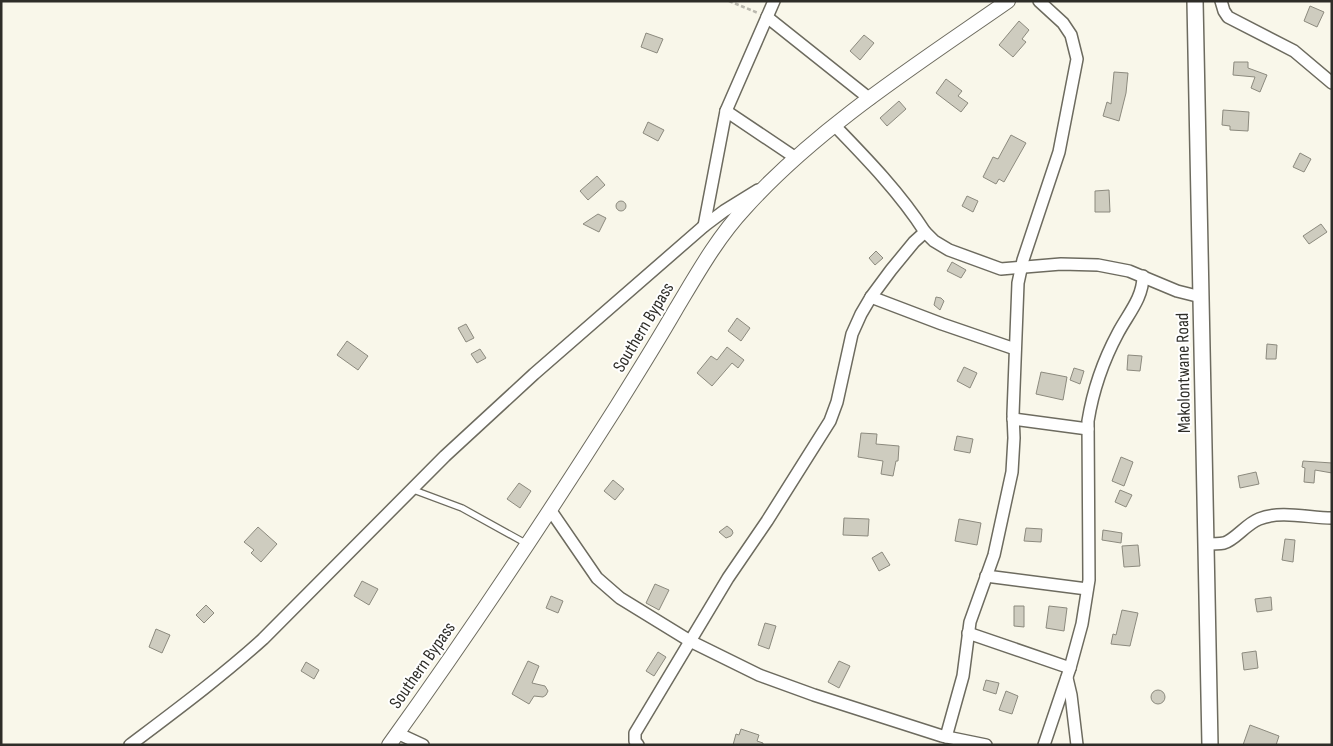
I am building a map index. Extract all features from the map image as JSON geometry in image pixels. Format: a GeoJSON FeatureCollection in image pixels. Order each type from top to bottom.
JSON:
{"type":"FeatureCollection","features":[{"type":"Feature","properties":{"kind":"main road","name":"Makolontwane Road"},"geometry":{"type":"LineString","coordinates":[[1195,1],[1210,745]]}},
{"type":"Feature","properties":{"kind":"street"},"geometry":{"type":"LineString","coordinates":[[704,226],[726,111],[774,1]]}},
{"type":"Feature","properties":{"kind":"street","name":"Southern Bypass"},"geometry":{"type":"LineString","coordinates":[[393,739],[528,545],[649,354],[707,257],[726,230],[768,183],[834,126],[1008,1]]}},
{"type":"Feature","properties":{"kind":"street"},"geometry":{"type":"LineString","coordinates":[[946,737],[963,676],[972,611],[999,536],[1012,472],[1017,292],[1021,266],[1059,152],[1078,59],[1073,42],[1063,22],[1039,1]]}},
{"type":"Feature","properties":{"kind":"street"},"geometry":{"type":"LineString","coordinates":[[1221,1],[1228,17],[1294,51],[1332,83]]}},
{"type":"Feature","properties":{"kind":"street"},"geometry":{"type":"LineString","coordinates":[[767,17],[870,99]]}},
{"type":"Feature","properties":{"kind":"street"},"geometry":{"type":"LineString","coordinates":[[726,111],[796,158]]}},
{"type":"Feature","properties":{"kind":"street"},"geometry":{"type":"LineString","coordinates":[[834,126],[877,170],[917,219],[925,232],[934,241],[949,250],[1001,269],[1061,264],[1098,265],[1130,271],[1177,291],[1201,297]]}},
{"type":"Feature","properties":{"kind":"street"},"geometry":{"type":"LineString","coordinates":[[130,745],[217,679],[263,639],[411,489],[534,374],[704,226],[768,183]]}},
{"type":"Feature","properties":{"kind":"street"},"geometry":{"type":"LineString","coordinates":[[638,745],[635,741],[635,733],[690,640],[830,421],[837,402],[852,334],[861,314],[871,297],[914,242],[925,232]]}},
{"type":"Feature","properties":{"kind":"street"},"geometry":{"type":"LineString","coordinates":[[1044,745],[1069,673],[1082,624],[1087,589],[1088,429],[1092,396],[1118,333],[1138,300],[1143,285],[1143,276]]}},
{"type":"Feature","properties":{"kind":"street"},"geometry":{"type":"LineString","coordinates":[[871,297],[942,324],[1015,348]]}},
{"type":"Feature","properties":{"kind":"street"},"geometry":{"type":"LineString","coordinates":[[1013,419],[1088,429]]}},
{"type":"Feature","properties":{"kind":"street"},"geometry":{"type":"LineString","coordinates":[[550,511],[597,578],[620,598],[690,640],[759,675],[814,695],[911,727],[946,737],[986,745]]}},
{"type":"Feature","properties":{"kind":"street"},"geometry":{"type":"LineString","coordinates":[[1205,544],[1229,541],[1259,519],[1276,515],[1332,518]]}},
{"type":"Feature","properties":{"kind":"street"},"geometry":{"type":"LineString","coordinates":[[986,576],[1087,589]]}},
{"type":"Feature","properties":{"kind":"street"},"geometry":{"type":"LineString","coordinates":[[968,633],[1069,673]]}},
{"type":"Feature","properties":{"kind":"street"},"geometry":{"type":"LineString","coordinates":[[1069,673],[1077,745]]}},
{"type":"Feature","properties":{"kind":"street"},"geometry":{"type":"LineString","coordinates":[[393,739],[423,745]]}},
{"type":"Feature","properties":{"kind":"lane"},"geometry":{"type":"LineString","coordinates":[[411,489],[462,508],[528,545]]}},
{"type":"Feature","properties":{"kind":"path"},"geometry":{"type":"LineString","coordinates":[[729,1],[767,17]]}},
{"type":"Feature","properties":{"kind":"building"},"geometry":{"type":"Polygon","coordinates":[[[1310,6],[1324,12],[1317,27],[1304,21],[1310,6]]]}},
{"type":"Feature","properties":{"kind":"building"},"geometry":{"type":"Polygon","coordinates":[[[1019,21],[1029,30],[1022,39],[1026,42],[1013,57],[999,45],[1019,21]]]}},
{"type":"Feature","properties":{"kind":"building"},"geometry":{"type":"Polygon","coordinates":[[[646,33],[663,39],[657,53],[641,47],[646,33]]]}},
{"type":"Feature","properties":{"kind":"building"},"geometry":{"type":"Polygon","coordinates":[[[864,35],[874,43],[860,60],[850,51],[864,35]]]}},
{"type":"Feature","properties":{"kind":"building"},"geometry":{"type":"Polygon","coordinates":[[[1234,62],[1248,62],[1248,68],[1267,75],[1260,92],[1251,88],[1255,77],[1233,75],[1234,62]]]}},
{"type":"Feature","properties":{"kind":"building"},"geometry":{"type":"Polygon","coordinates":[[[1114,72],[1128,73],[1126,93],[1119,121],[1103,116],[1107,102],[1111,104],[1114,72]]]}},
{"type":"Feature","properties":{"kind":"building"},"geometry":{"type":"Polygon","coordinates":[[[946,79],[962,91],[958,96],[968,103],[961,112],[936,93],[946,79]]]}},
{"type":"Feature","properties":{"kind":"building"},"geometry":{"type":"Polygon","coordinates":[[[899,101],[906,109],[887,126],[880,118],[899,101]]]}},
{"type":"Feature","properties":{"kind":"building"},"geometry":{"type":"Polygon","coordinates":[[[1223,110],[1249,112],[1248,131],[1230,130],[1230,126],[1222,125],[1223,110]]]}},
{"type":"Feature","properties":{"kind":"building"},"geometry":{"type":"Polygon","coordinates":[[[648,122],[664,130],[658,141],[643,133],[648,122]]]}},
{"type":"Feature","properties":{"kind":"building"},"geometry":{"type":"Polygon","coordinates":[[[1011,135],[1026,143],[1004,182],[999,179],[996,184],[983,177],[993,157],[998,159],[1011,135]]]}},
{"type":"Feature","properties":{"kind":"building"},"geometry":{"type":"Polygon","coordinates":[[[1300,153],[1311,159],[1304,172],[1293,167],[1300,153]]]}},
{"type":"Feature","properties":{"kind":"building"},"geometry":{"type":"Polygon","coordinates":[[[597,176],[605,185],[588,200],[580,191],[597,176]]]}},
{"type":"Feature","properties":{"kind":"building"},"geometry":{"type":"Polygon","coordinates":[[[1109,190],[1110,212],[1095,212],[1095,191],[1109,190]]]}},
{"type":"Feature","properties":{"kind":"building"},"geometry":{"type":"Polygon","coordinates":[[[967,196],[978,201],[973,212],[962,206],[967,196]]]}},
{"type":"Feature","properties":{"kind":"building"},"geometry":{"type":"Polygon","coordinates":[[[619,201],[623,201],[626,206],[625,210],[619,211],[616,208],[616,204],[619,201]]]}},
{"type":"Feature","properties":{"kind":"building"},"geometry":{"type":"Polygon","coordinates":[[[598,214],[606,218],[599,232],[583,224],[598,214]]]}},
{"type":"Feature","properties":{"kind":"building"},"geometry":{"type":"Polygon","coordinates":[[[1321,224],[1327,232],[1309,244],[1303,236],[1321,224]]]}},
{"type":"Feature","properties":{"kind":"building"},"geometry":{"type":"Polygon","coordinates":[[[876,251],[883,258],[875,265],[869,258],[876,251]]]}},
{"type":"Feature","properties":{"kind":"building"},"geometry":{"type":"Polygon","coordinates":[[[952,262],[966,270],[961,278],[947,271],[952,262]]]}},
{"type":"Feature","properties":{"kind":"building"},"geometry":{"type":"Polygon","coordinates":[[[936,297],[944,301],[940,310],[934,305],[936,297]]]}},
{"type":"Feature","properties":{"kind":"building"},"geometry":{"type":"Polygon","coordinates":[[[737,318],[750,328],[741,341],[728,331],[737,318]]]}},
{"type":"Feature","properties":{"kind":"building"},"geometry":{"type":"Polygon","coordinates":[[[466,324],[474,338],[466,342],[458,328],[466,324]]]}},
{"type":"Feature","properties":{"kind":"building"},"geometry":{"type":"Polygon","coordinates":[[[347,341],[368,356],[358,370],[337,355],[347,341]]]}},
{"type":"Feature","properties":{"kind":"building"},"geometry":{"type":"Polygon","coordinates":[[[1267,344],[1277,345],[1276,359],[1266,359],[1267,344]]]}},
{"type":"Feature","properties":{"kind":"building"},"geometry":{"type":"Polygon","coordinates":[[[727,347],[744,360],[738,368],[732,363],[712,386],[697,373],[711,356],[717,360],[727,347]]]}},
{"type":"Feature","properties":{"kind":"building"},"geometry":{"type":"Polygon","coordinates":[[[480,349],[486,358],[477,363],[471,354],[480,349]]]}},
{"type":"Feature","properties":{"kind":"building"},"geometry":{"type":"Polygon","coordinates":[[[1128,355],[1142,356],[1140,371],[1127,370],[1128,355]]]}},
{"type":"Feature","properties":{"kind":"building"},"geometry":{"type":"Polygon","coordinates":[[[964,367],[977,373],[970,388],[957,381],[964,367]]]}},
{"type":"Feature","properties":{"kind":"building"},"geometry":{"type":"Polygon","coordinates":[[[1074,368],[1084,371],[1080,384],[1070,380],[1074,368]]]}},
{"type":"Feature","properties":{"kind":"building"},"geometry":{"type":"Polygon","coordinates":[[[1041,372],[1067,377],[1063,400],[1036,394],[1041,372]]]}},
{"type":"Feature","properties":{"kind":"building"},"geometry":{"type":"Polygon","coordinates":[[[861,433],[877,434],[876,444],[899,446],[898,461],[896,461],[893,476],[881,474],[883,461],[858,457],[861,433]]]}},
{"type":"Feature","properties":{"kind":"building"},"geometry":{"type":"Polygon","coordinates":[[[957,436],[973,439],[970,453],[954,450],[957,436]]]}},
{"type":"Feature","properties":{"kind":"building"},"geometry":{"type":"Polygon","coordinates":[[[1121,457],[1133,462],[1124,486],[1112,481],[1121,457]]]}},
{"type":"Feature","properties":{"kind":"building"},"geometry":{"type":"Polygon","coordinates":[[[1303,461],[1332,463],[1332,473],[1315,470],[1314,483],[1304,482],[1305,468],[1302,467],[1303,461]]]}},
{"type":"Feature","properties":{"kind":"building"},"geometry":{"type":"Polygon","coordinates":[[[1256,472],[1259,484],[1240,488],[1238,476],[1256,472]]]}},
{"type":"Feature","properties":{"kind":"building"},"geometry":{"type":"Polygon","coordinates":[[[613,480],[624,489],[615,500],[604,491],[613,480]]]}},
{"type":"Feature","properties":{"kind":"building"},"geometry":{"type":"Polygon","coordinates":[[[519,483],[531,491],[520,508],[507,499],[519,483]]]}},
{"type":"Feature","properties":{"kind":"building"},"geometry":{"type":"Polygon","coordinates":[[[1120,490],[1132,495],[1126,507],[1115,502],[1120,490]]]}},
{"type":"Feature","properties":{"kind":"building"},"geometry":{"type":"Polygon","coordinates":[[[844,518],[869,519],[868,536],[843,535],[844,518]]]}},
{"type":"Feature","properties":{"kind":"building"},"geometry":{"type":"Polygon","coordinates":[[[959,519],[981,523],[977,545],[955,541],[959,519]]]}},
{"type":"Feature","properties":{"kind":"building"},"geometry":{"type":"Polygon","coordinates":[[[727,526],[733,533],[726,538],[719,532],[727,526]]]}},
{"type":"Feature","properties":{"kind":"building"},"geometry":{"type":"Polygon","coordinates":[[[258,527],[277,544],[261,562],[251,553],[254,550],[244,542],[258,527]]]}},
{"type":"Feature","properties":{"kind":"building"},"geometry":{"type":"Polygon","coordinates":[[[1026,528],[1042,529],[1041,542],[1024,541],[1026,528]]]}},
{"type":"Feature","properties":{"kind":"building"},"geometry":{"type":"Polygon","coordinates":[[[1103,530],[1122,533],[1121,543],[1102,540],[1103,530]]]}},
{"type":"Feature","properties":{"kind":"building"},"geometry":{"type":"Polygon","coordinates":[[[1285,539],[1295,540],[1293,562],[1282,560],[1285,539]]]}},
{"type":"Feature","properties":{"kind":"building"},"geometry":{"type":"Polygon","coordinates":[[[1138,545],[1140,566],[1124,567],[1122,546],[1138,545]]]}},
{"type":"Feature","properties":{"kind":"building"},"geometry":{"type":"Polygon","coordinates":[[[882,552],[890,565],[879,571],[872,558],[882,552]]]}},
{"type":"Feature","properties":{"kind":"building"},"geometry":{"type":"Polygon","coordinates":[[[362,581],[378,589],[369,605],[354,596],[362,581]]]}},
{"type":"Feature","properties":{"kind":"building"},"geometry":{"type":"Polygon","coordinates":[[[655,584],[669,590],[659,610],[646,603],[655,584]]]}},
{"type":"Feature","properties":{"kind":"building"},"geometry":{"type":"Polygon","coordinates":[[[551,596],[563,601],[558,613],[546,608],[551,596]]]}},
{"type":"Feature","properties":{"kind":"building"},"geometry":{"type":"Polygon","coordinates":[[[1271,597],[1272,610],[1257,612],[1255,599],[1271,597]]]}},
{"type":"Feature","properties":{"kind":"building"},"geometry":{"type":"Polygon","coordinates":[[[206,605],[214,613],[204,623],[196,615],[206,605]]]}},
{"type":"Feature","properties":{"kind":"building"},"geometry":{"type":"Polygon","coordinates":[[[1014,606],[1024,606],[1024,627],[1014,626],[1014,606]]]}},
{"type":"Feature","properties":{"kind":"building"},"geometry":{"type":"Polygon","coordinates":[[[1049,606],[1067,608],[1064,631],[1046,628],[1049,606]]]}},
{"type":"Feature","properties":{"kind":"building"},"geometry":{"type":"Polygon","coordinates":[[[1122,610],[1138,613],[1130,646],[1111,644],[1113,634],[1116,635],[1122,610]]]}},
{"type":"Feature","properties":{"kind":"building"},"geometry":{"type":"Polygon","coordinates":[[[765,623],[776,626],[769,649],[758,645],[765,623]]]}},
{"type":"Feature","properties":{"kind":"building"},"geometry":{"type":"Polygon","coordinates":[[[156,629],[170,635],[162,653],[149,647],[156,629]]]}},
{"type":"Feature","properties":{"kind":"building"},"geometry":{"type":"Polygon","coordinates":[[[1256,651],[1258,668],[1244,670],[1242,653],[1256,651]]]}},
{"type":"Feature","properties":{"kind":"building"},"geometry":{"type":"Polygon","coordinates":[[[658,652],[666,657],[654,676],[646,671],[658,652]]]}},
{"type":"Feature","properties":{"kind":"building"},"geometry":{"type":"Polygon","coordinates":[[[528,661],[539,666],[532,683],[545,686],[548,691],[543,697],[534,696],[529,704],[512,694],[528,661]]]}},
{"type":"Feature","properties":{"kind":"building"},"geometry":{"type":"Polygon","coordinates":[[[839,661],[850,666],[839,688],[828,682],[839,661]]]}},
{"type":"Feature","properties":{"kind":"building"},"geometry":{"type":"Polygon","coordinates":[[[306,662],[319,670],[314,679],[301,671],[306,662]]]}},
{"type":"Feature","properties":{"kind":"building"},"geometry":{"type":"Polygon","coordinates":[[[986,680],[999,683],[996,694],[983,690],[986,680]]]}},
{"type":"Feature","properties":{"kind":"building"},"geometry":{"type":"Polygon","coordinates":[[[1158,690],[1163,692],[1165,697],[1163,702],[1158,704],[1153,702],[1151,697],[1153,692],[1158,690]]]}},
{"type":"Feature","properties":{"kind":"building"},"geometry":{"type":"Polygon","coordinates":[[[1006,691],[1018,696],[1012,714],[999,710],[1006,691]]]}},
{"type":"Feature","properties":{"kind":"building"},"geometry":{"type":"Polygon","coordinates":[[[1250,725],[1279,736],[1276,745],[1243,745],[1250,725]]]}},
{"type":"Feature","properties":{"kind":"building"},"geometry":{"type":"Polygon","coordinates":[[[741,729],[759,735],[757,741],[763,743],[763,745],[733,745],[736,734],[739,735],[741,729]]]}}]}
